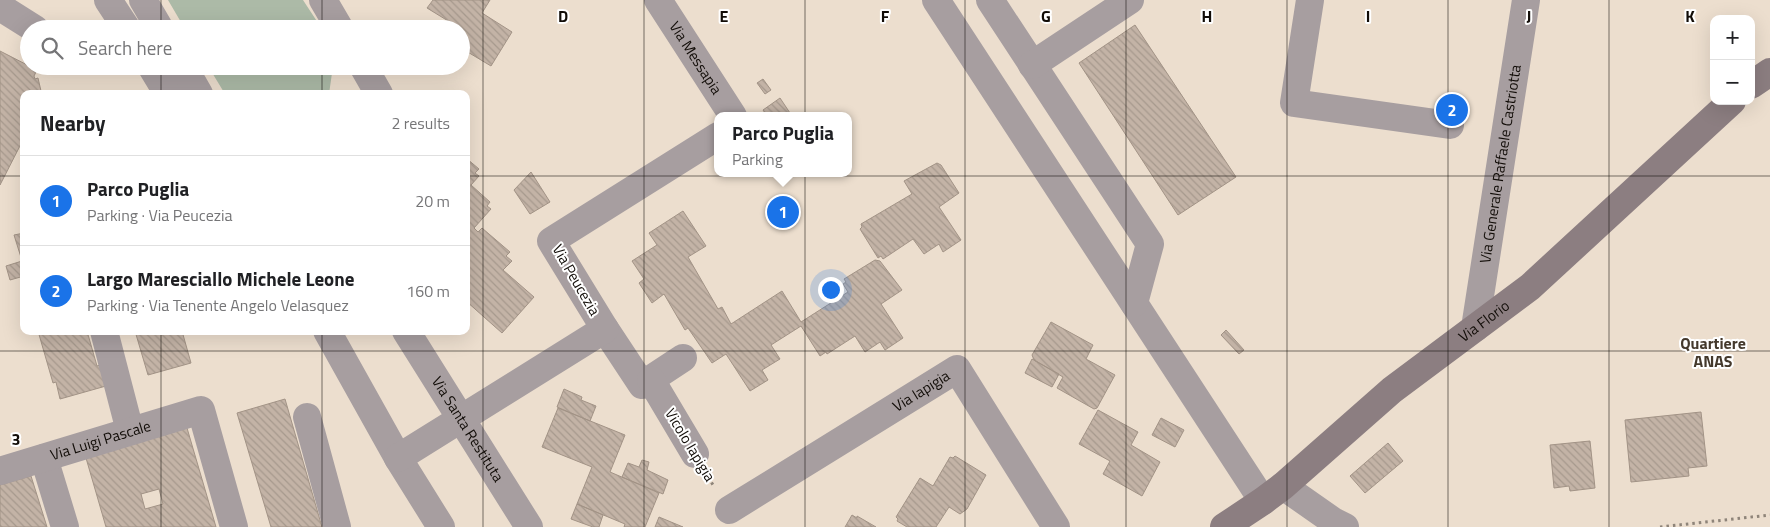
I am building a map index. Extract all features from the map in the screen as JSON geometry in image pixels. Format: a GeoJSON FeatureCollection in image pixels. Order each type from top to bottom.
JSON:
{"type":"FeatureCollection","features":[{"type":"Feature","properties":{"kind":"street"},"geometry":{"type":"LineString","coordinates":[[108,0],[121,20]]}},
{"type":"Feature","properties":{"kind":"street"},"geometry":{"type":"LineString","coordinates":[[143,0],[155,20]]}},
{"type":"Feature","properties":{"kind":"street"},"geometry":{"type":"LineString","coordinates":[[323,0],[335,20]]}},
{"type":"Feature","properties":{"kind":"street","name":"Via Messapia"},"geometry":{"type":"LineString","coordinates":[[658,0],[730,112]]}},
{"type":"Feature","properties":{"kind":"street"},"geometry":{"type":"LineString","coordinates":[[936,0],[1134,303],[1273,493],[1345,527]]}},
{"type":"Feature","properties":{"kind":"street"},"geometry":{"type":"LineString","coordinates":[[990,0],[1150,244],[1134,303]]}},
{"type":"Feature","properties":{"kind":"street"},"geometry":{"type":"LineString","coordinates":[[1032,65],[1130,0]]}},
{"type":"Feature","properties":{"kind":"street"},"geometry":{"type":"LineString","coordinates":[[1310,0],[1294,103],[1450,125]]}},
{"type":"Feature","properties":{"kind":"street","name":"Via Generale Raffaele Castriotta"},"geometry":{"type":"LineString","coordinates":[[1475,328],[1526,0]]}},
{"type":"Feature","properties":{"kind":"street"},"geometry":{"type":"LineString","coordinates":[[0,7],[21,20]]}},
{"type":"Feature","properties":{"kind":"street"},"geometry":{"type":"LineString","coordinates":[[1755,82],[1770,72]]}},
{"type":"Feature","properties":{"kind":"street"},"geometry":{"type":"LineString","coordinates":[[156,75],[166,90]]}},
{"type":"Feature","properties":{"kind":"street"},"geometry":{"type":"LineString","coordinates":[[187,75],[197,90]]}},
{"type":"Feature","properties":{"kind":"street"},"geometry":{"type":"LineString","coordinates":[[368,75],[377,90]]}},
{"type":"Feature","properties":{"kind":"street","name":"Via Florio"},"geometry":{"type":"LineString","coordinates":[[1224,527],[1273,493],[1392,390],[1530,287],[1728,105]]}},
{"type":"Feature","properties":{"kind":"street","name":"Via Peucezia"},"geometry":{"type":"LineString","coordinates":[[398,458],[605,329],[551,241],[714,139]]}},
{"type":"Feature","properties":{"kind":"street"},"geometry":{"type":"LineString","coordinates":[[605,329],[642,385],[683,358]]}},
{"type":"Feature","properties":{"kind":"street"},"geometry":{"type":"LineString","coordinates":[[105,335],[130,431]]}},
{"type":"Feature","properties":{"kind":"street"},"geometry":{"type":"LineString","coordinates":[[329,335],[398,458],[441,527]]}},
{"type":"Feature","properties":{"kind":"street","name":"Via Santa Restituta"},"geometry":{"type":"LineString","coordinates":[[408,335],[529,527]]}},
{"type":"Feature","properties":{"kind":"street","name":"Via Iapigia"},"geometry":{"type":"LineString","coordinates":[[729,510],[957,370],[1056,527]]}},
{"type":"Feature","properties":{"kind":"street","name":"Vicolo Iapigia"},"geometry":{"type":"LineString","coordinates":[[651,380],[695,454]]}},
{"type":"Feature","properties":{"kind":"street","name":"Via Luigi Pascale"},"geometry":{"type":"LineString","coordinates":[[0,471],[201,410],[234,527]]}},
{"type":"Feature","properties":{"kind":"street"},"geometry":{"type":"LineString","coordinates":[[307,417],[337,527]]}},
{"type":"Feature","properties":{"kind":"street"},"geometry":{"type":"LineString","coordinates":[[44,458],[65,527]]}},
{"type":"Feature","properties":{"kind":"path","name":"Vicolo Iapigia"},"geometry":{"type":"LineString","coordinates":[[695,454],[729,510]]}},
{"type":"Feature","properties":{"kind":"path"},"geometry":{"type":"LineString","coordinates":[[1660,527],[1770,515]]}},
{"type":"Feature","properties":{"kind":"green space"},"geometry":{"type":"Polygon","coordinates":[[[168,0],[303,0],[316,20],[180,20],[168,0]]]}},
{"type":"Feature","properties":{"kind":"green space"},"geometry":{"type":"Polygon","coordinates":[[[213,75],[332,75],[330,90],[223,90],[213,75]]]}},
{"type":"Feature","properties":{"kind":"building"},"geometry":{"type":"Polygon","coordinates":[[[433,0],[490,0],[482,13],[512,32],[491,66],[470,53],[470,20],[447,20],[427,8],[433,0]]]}},
{"type":"Feature","properties":{"kind":"building"},"geometry":{"type":"Polygon","coordinates":[[[1135,25],[1236,177],[1178,215],[1079,63],[1135,25]]]}},
{"type":"Feature","properties":{"kind":"building"},"geometry":{"type":"Polygon","coordinates":[[[0,51],[20,61],[20,75],[34,75],[35,79],[38,78],[41,90],[20,90],[20,146],[0,185],[0,51]]]}},
{"type":"Feature","properties":{"kind":"building"},"geometry":{"type":"Polygon","coordinates":[[[763,79],[771,90],[765,94],[757,83],[763,79]]]}},
{"type":"Feature","properties":{"kind":"building"},"geometry":{"type":"Polygon","coordinates":[[[780,98],[789,112],[764,112],[763,110],[780,98]]]}},
{"type":"Feature","properties":{"kind":"building"},"geometry":{"type":"Polygon","coordinates":[[[470,161],[479,169],[475,173],[479,176],[471,185],[490,202],[487,206],[491,209],[474,228],[478,232],[482,228],[510,252],[506,256],[512,261],[503,270],[534,297],[502,333],[470,305],[470,161]]]}},
{"type":"Feature","properties":{"kind":"building"},"geometry":{"type":"Polygon","coordinates":[[[937,163],[941,165],[959,193],[939,207],[961,240],[943,252],[939,244],[924,254],[913,239],[883,259],[881,256],[878,258],[860,229],[862,227],[861,224],[912,194],[904,181],[937,163]]]}},
{"type":"Feature","properties":{"kind":"building"},"geometry":{"type":"Polygon","coordinates":[[[531,172],[550,202],[530,214],[514,190],[531,172]]]}},
{"type":"Feature","properties":{"kind":"building"},"geometry":{"type":"Polygon","coordinates":[[[683,211],[706,246],[688,257],[718,309],[722,307],[731,324],[782,291],[801,322],[848,292],[843,284],[846,282],[844,279],[875,260],[880,261],[902,290],[881,304],[903,338],[885,350],[880,342],[865,352],[855,336],[827,354],[826,352],[820,356],[801,326],[771,345],[780,359],[762,370],[768,380],[750,391],[726,354],[712,363],[688,328],[685,330],[664,294],[652,303],[639,283],[644,279],[632,261],[657,245],[649,233],[683,211]]]}},
{"type":"Feature","properties":{"kind":"building"},"geometry":{"type":"Polygon","coordinates":[[[20,234],[20,254],[14,235],[20,234]]]}},
{"type":"Feature","properties":{"kind":"building"},"geometry":{"type":"Polygon","coordinates":[[[20,262],[20,277],[10,280],[6,266],[20,262]]]}},
{"type":"Feature","properties":{"kind":"building"},"geometry":{"type":"Polygon","coordinates":[[[1051,322],[1093,345],[1086,359],[1115,375],[1097,408],[1094,409],[1057,388],[1063,377],[1034,360],[1032,355],[1051,322]]]}},
{"type":"Feature","properties":{"kind":"building"},"geometry":{"type":"Polygon","coordinates":[[[1226,330],[1244,350],[1239,354],[1221,335],[1226,330]]]}},
{"type":"Feature","properties":{"kind":"building"},"geometry":{"type":"Polygon","coordinates":[[[39,335],[88,335],[97,366],[100,365],[106,386],[60,399],[56,382],[53,383],[39,335]]]}},
{"type":"Feature","properties":{"kind":"building"},"geometry":{"type":"Polygon","coordinates":[[[136,335],[183,335],[191,363],[148,375],[136,335]]]}},
{"type":"Feature","properties":{"kind":"building"},"geometry":{"type":"Polygon","coordinates":[[[1032,359],[1059,374],[1052,387],[1025,373],[1032,359]]]}},
{"type":"Feature","properties":{"kind":"building"},"geometry":{"type":"Polygon","coordinates":[[[564,389],[582,397],[581,400],[596,406],[590,421],[557,407],[564,389]]]}},
{"type":"Feature","properties":{"kind":"building"},"geometry":{"type":"Polygon","coordinates":[[[285,399],[322,527],[271,527],[237,413],[285,399]]]}},
{"type":"Feature","properties":{"kind":"building"},"geometry":{"type":"Polygon","coordinates":[[[558,408],[625,435],[610,472],[659,493],[645,527],[624,527],[625,524],[577,504],[592,467],[542,447],[558,408]]]}},
{"type":"Feature","properties":{"kind":"building"},"geometry":{"type":"Polygon","coordinates":[[[1098,410],[1138,432],[1131,445],[1160,462],[1142,496],[1103,474],[1110,461],[1079,444],[1098,410]]]}},
{"type":"Feature","properties":{"kind":"building"},"geometry":{"type":"Polygon","coordinates":[[[1701,412],[1707,466],[1688,468],[1689,476],[1631,482],[1625,420],[1701,412]]]}},
{"type":"Feature","properties":{"kind":"building"},"geometry":{"type":"Polygon","coordinates":[[[1161,418],[1184,430],[1175,447],[1152,435],[1161,418]]]}},
{"type":"Feature","properties":{"kind":"building"},"geometry":{"type":"Polygon","coordinates":[[[187,428],[216,527],[106,527],[86,458],[187,428]],[[159,489],[141,494],[145,509],[163,504],[159,489]]]}},
{"type":"Feature","properties":{"kind":"building"},"geometry":{"type":"Polygon","coordinates":[[[1590,441],[1595,488],[1570,491],[1569,486],[1554,488],[1550,445],[1590,441]]]}},
{"type":"Feature","properties":{"kind":"building"},"geometry":{"type":"Polygon","coordinates":[[[1388,443],[1403,461],[1365,493],[1350,476],[1388,443]]]}},
{"type":"Feature","properties":{"kind":"building"},"geometry":{"type":"Polygon","coordinates":[[[955,456],[986,475],[967,509],[960,514],[949,507],[936,527],[907,527],[897,521],[896,517],[920,478],[933,486],[950,457],[953,458],[955,456]]]}},
{"type":"Feature","properties":{"kind":"building"},"geometry":{"type":"Polygon","coordinates":[[[642,460],[649,462],[647,470],[668,480],[663,494],[622,477],[628,463],[639,467],[642,460]]]}},
{"type":"Feature","properties":{"kind":"building"},"geometry":{"type":"Polygon","coordinates":[[[31,476],[47,527],[0,527],[0,485],[31,476]]]}},
{"type":"Feature","properties":{"kind":"building"},"geometry":{"type":"Polygon","coordinates":[[[577,504],[603,515],[599,527],[593,527],[571,519],[577,504]]]}},
{"type":"Feature","properties":{"kind":"building"},"geometry":{"type":"Polygon","coordinates":[[[852,515],[857,518],[857,516],[876,527],[845,527],[852,515]]]}},
{"type":"Feature","properties":{"kind":"building"},"geometry":{"type":"Polygon","coordinates":[[[659,517],[683,527],[655,527],[659,517]]]}},
{"type":"Feature","properties":{"kind":"place","name":"Largo Maresciallo Michele Leone"},"geometry":{"type":"Point","coordinates":[1452,110]}},
{"type":"Feature","properties":{"kind":"place","name":"Parco Puglia"},"geometry":{"type":"Point","coordinates":[783,212]}},
{"type":"Feature","properties":{"kind":"district","name":"Quartiere ANAS"},"geometry":{"type":"Point","coordinates":[1713,352]}}]}
